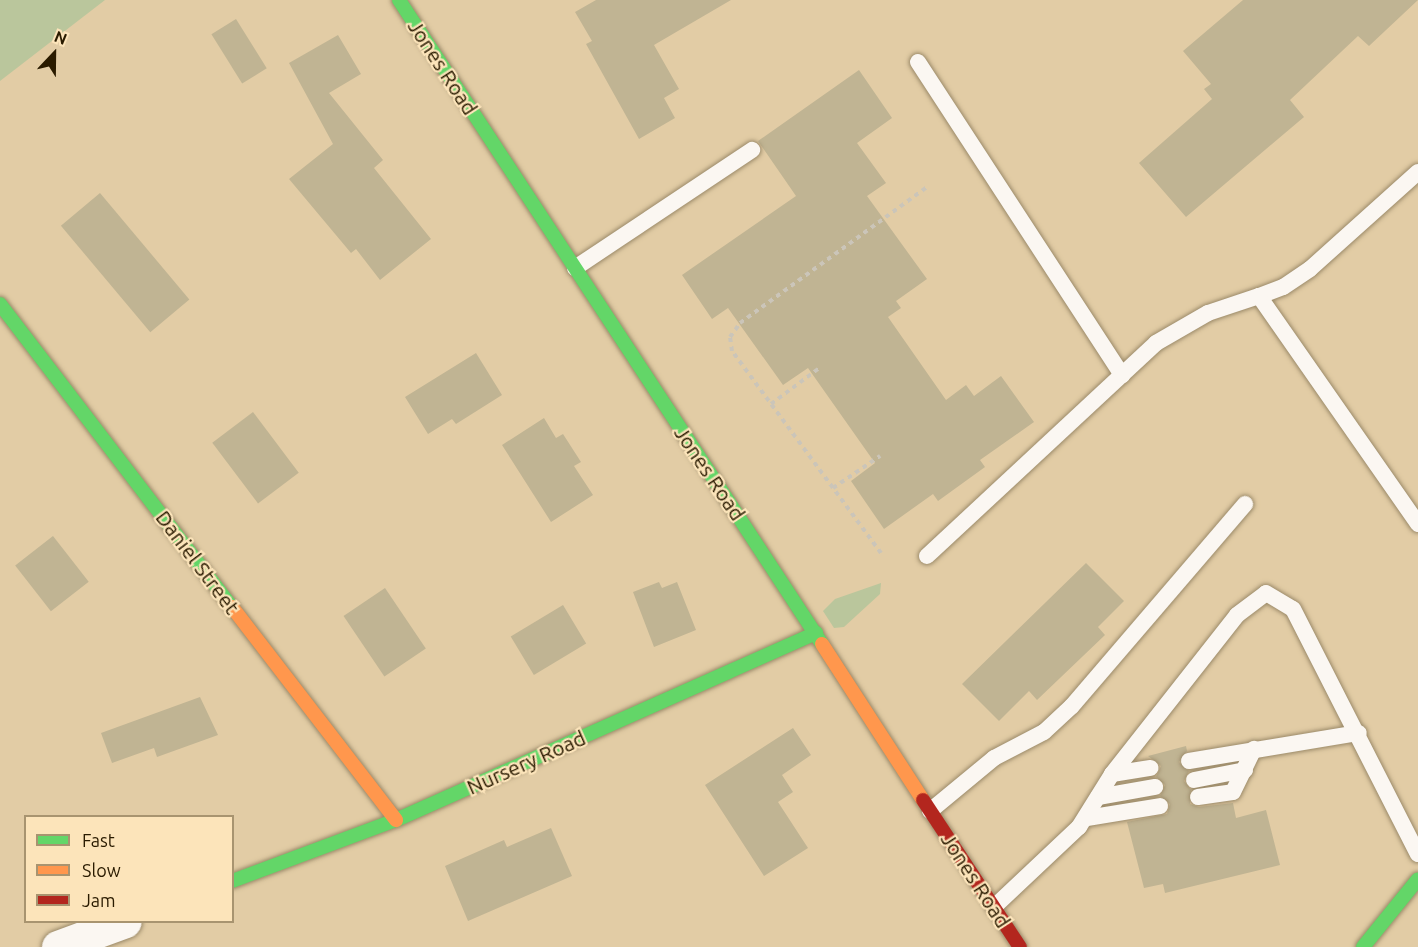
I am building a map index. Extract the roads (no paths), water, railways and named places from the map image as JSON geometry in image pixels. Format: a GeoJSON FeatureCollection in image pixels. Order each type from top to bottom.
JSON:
{"type":"FeatureCollection","features":[{"type":"Feature","properties":{"kind":"street","name":"Jones Road"},"geometry":{"type":"LineString","coordinates":[[399,0],[1020,947]]}},
{"type":"Feature","properties":{"kind":"street","name":"Daniel Street"},"geometry":{"type":"LineString","coordinates":[[0,304],[396,820]]}},
{"type":"Feature","properties":{"kind":"street","name":"Nursery Road"},"geometry":{"type":"LineString","coordinates":[[234,880],[396,820],[816,633]]}},
{"type":"Feature","properties":{"kind":"street"},"geometry":{"type":"LineString","coordinates":[[1363,947],[1418,879]]}},
{"type":"Feature","properties":{"kind":"street"},"geometry":{"type":"LineString","coordinates":[[58,947],[121,923]]}},
{"type":"Feature","properties":{"kind":"lane"},"geometry":{"type":"LineString","coordinates":[[918,62],[1122,375]]}},
{"type":"Feature","properties":{"kind":"lane"},"geometry":{"type":"LineString","coordinates":[[575,268],[752,150]]}},
{"type":"Feature","properties":{"kind":"lane"},"geometry":{"type":"LineString","coordinates":[[927,556],[1156,342],[1208,313],[1284,287],[1310,269],[1418,172]]}},
{"type":"Feature","properties":{"kind":"lane"},"geometry":{"type":"LineString","coordinates":[[1259,296],[1418,524]]}},
{"type":"Feature","properties":{"kind":"lane"},"geometry":{"type":"LineString","coordinates":[[930,811],[994,758],[1044,732],[1072,706],[1245,504]]}},
{"type":"Feature","properties":{"kind":"lane"},"geometry":{"type":"LineString","coordinates":[[994,907],[1087,818],[1112,774],[1237,615],[1266,593],[1293,609],[1357,730],[1418,854]]}},
{"type":"Feature","properties":{"kind":"lane"},"geometry":{"type":"LineString","coordinates":[[1189,761],[1357,730]]}},
{"type":"Feature","properties":{"kind":"lane"},"geometry":{"type":"LineString","coordinates":[[1198,797],[1233,792],[1254,749]]}},
{"type":"Feature","properties":{"kind":"lane"},"geometry":{"type":"LineString","coordinates":[[1112,774],[1151,768]]}},
{"type":"Feature","properties":{"kind":"lane"},"geometry":{"type":"LineString","coordinates":[[1194,780],[1245,770]]}},
{"type":"Feature","properties":{"kind":"lane"},"geometry":{"type":"LineString","coordinates":[[1098,797],[1155,787]]}},
{"type":"Feature","properties":{"kind":"lane"},"geometry":{"type":"LineString","coordinates":[[1087,818],[1160,806]]}}]}
